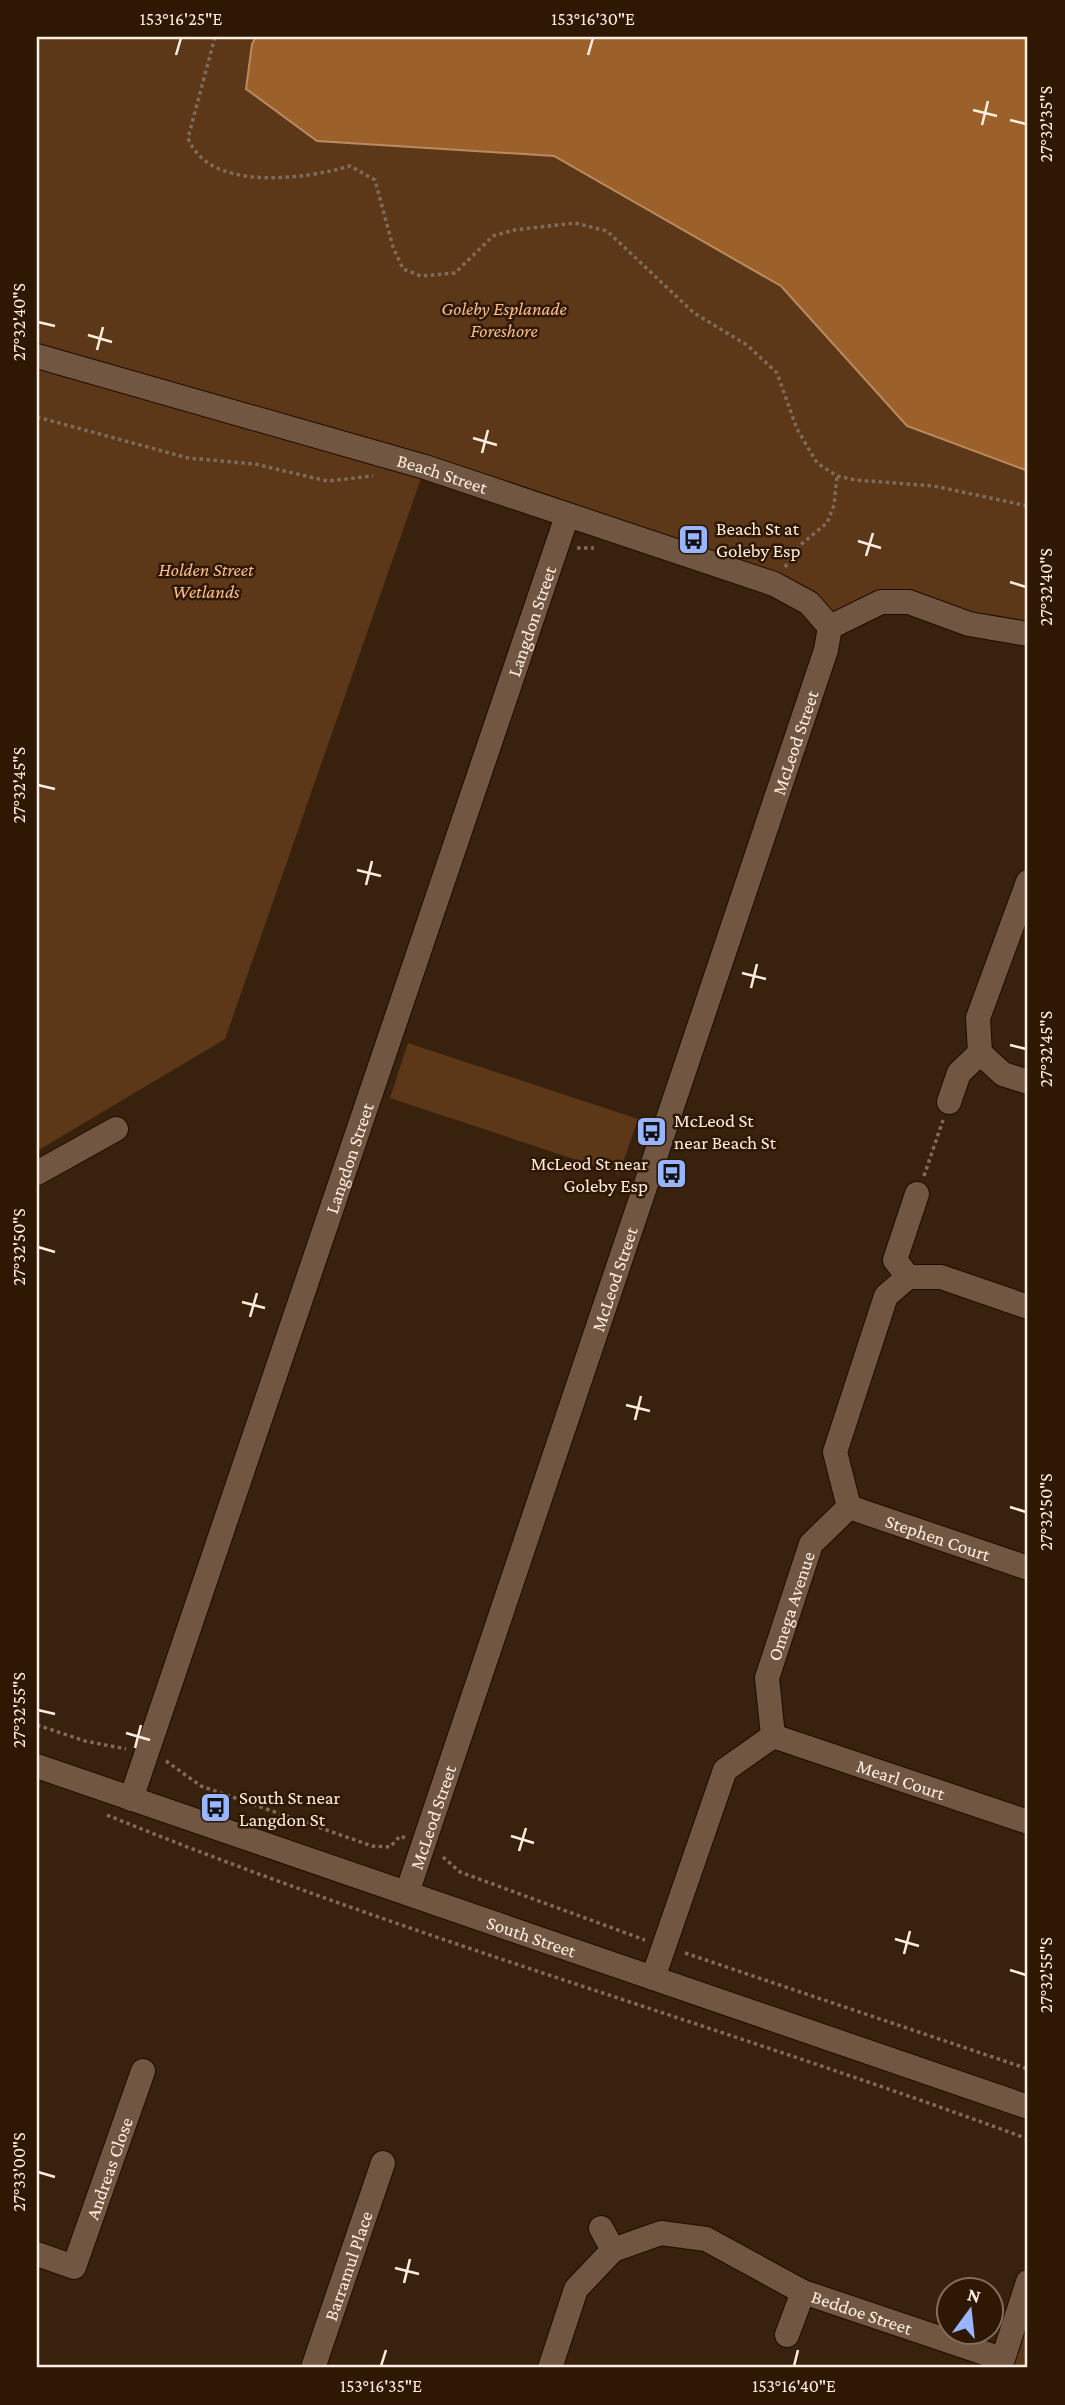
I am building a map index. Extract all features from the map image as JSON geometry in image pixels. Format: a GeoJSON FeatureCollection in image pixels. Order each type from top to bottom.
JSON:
{"type":"FeatureCollection","features":[{"type":"Feature","properties":{"kind":"street","name":"Beach Street"},"geometry":{"type":"LineString","coordinates":[[37,356],[425,467],[774,584],[809,603],[830,627]]}},
{"type":"Feature","properties":{"kind":"street","name":"Langdon Street"},"geometry":{"type":"LineString","coordinates":[[131,1799],[567,516]]}},
{"type":"Feature","properties":{"kind":"street"},"geometry":{"type":"LineString","coordinates":[[830,627],[881,602],[909,602],[969,624],[1028,634]]}},
{"type":"Feature","properties":{"kind":"street","name":"McLeod Street"},"geometry":{"type":"LineString","coordinates":[[407,1893],[826,650],[830,627]]}},
{"type":"Feature","properties":{"kind":"street"},"geometry":{"type":"LineString","coordinates":[[1028,882],[978,1018],[980,1053],[1003,1074],[1028,1082]]}},
{"type":"Feature","properties":{"kind":"street"},"geometry":{"type":"LineString","coordinates":[[949,1102],[959,1073],[980,1053]]}},
{"type":"Feature","properties":{"kind":"street"},"geometry":{"type":"LineString","coordinates":[[37,1173],[116,1129]]}},
{"type":"Feature","properties":{"kind":"street"},"geometry":{"type":"LineString","coordinates":[[908,1277],[895,1260],[917,1194]]}},
{"type":"Feature","properties":{"kind":"street"},"geometry":{"type":"LineString","coordinates":[[849,1507],[835,1452],[886,1296],[908,1277],[941,1277],[1028,1307]]}},
{"type":"Feature","properties":{"kind":"street","name":"Stephen Court"},"geometry":{"type":"LineString","coordinates":[[849,1507],[1028,1567]]}},
{"type":"Feature","properties":{"kind":"street","name":"Omega Avenue"},"geometry":{"type":"LineString","coordinates":[[773,1735],[767,1678],[811,1544],[849,1507]]}},
{"type":"Feature","properties":{"kind":"street"},"geometry":{"type":"LineString","coordinates":[[653,1978],[725,1770],[773,1735]]}},
{"type":"Feature","properties":{"kind":"street","name":"Mearl Court"},"geometry":{"type":"LineString","coordinates":[[773,1735],[1028,1822]]}},
{"type":"Feature","properties":{"kind":"street","name":"South Street"},"geometry":{"type":"LineString","coordinates":[[37,1766],[1028,2107]]}},
{"type":"Feature","properties":{"kind":"street","name":"Andreas Close"},"geometry":{"type":"LineString","coordinates":[[37,2254],[74,2267],[143,2071]]}},
{"type":"Feature","properties":{"kind":"street","name":"Barramul Place"},"geometry":{"type":"LineString","coordinates":[[313,2368],[383,2163]]}},
{"type":"Feature","properties":{"kind":"street","name":"Beddoe Street"},"geometry":{"type":"LineString","coordinates":[[550,2368],[576,2289],[607,2239],[661,2233],[706,2239],[803,2292],[1001,2364]]}},
{"type":"Feature","properties":{"kind":"street"},"geometry":{"type":"LineString","coordinates":[[1001,2364],[1028,2282]]}},
{"type":"Feature","properties":{"kind":"street","name":"Beddoe Street"},"geometry":{"type":"LineString","coordinates":[[787,2335],[803,2292]]}},
{"type":"Feature","properties":{"kind":"path"},"geometry":{"type":"LineString","coordinates":[[215,37],[188,138],[191,146],[207,161],[262,180],[320,175],[350,166],[375,180],[393,247],[403,269],[421,276],[456,273],[493,236],[514,230],[575,223],[607,231],[694,313],[747,345],[777,373],[797,429],[817,463],[837,476],[855,480],[934,486],[1028,506]]}},
{"type":"Feature","properties":{"kind":"path"},"geometry":{"type":"LineString","coordinates":[[774,584],[799,546],[827,523],[834,505],[837,476]]}},
{"type":"Feature","properties":{"kind":"path"},"geometry":{"type":"LineString","coordinates":[[917,1194],[949,1102]]}},
{"type":"Feature","properties":{"kind":"path"},"geometry":{"type":"LineString","coordinates":[[37,1725],[85,1741],[164,1760],[201,1786],[372,1846],[390,1847],[400,1836],[424,1843],[460,1872],[664,1947],[1028,2069]]}},
{"type":"Feature","properties":{"kind":"path"},"geometry":{"type":"LineString","coordinates":[[102,1813],[211,1857],[1028,2139]]}},
{"type":"Feature","properties":{"kind":"green space"},"geometry":{"type":"Polygon","coordinates":[[[37,37],[1028,37],[1028,634],[909,602],[830,627],[809,603],[425,467],[225,1039],[37,1151],[37,37]]]}},
{"type":"Feature","properties":{"kind":"green space"},"geometry":{"type":"Polygon","coordinates":[[[408,1043],[638,1119],[619,1174],[390,1098],[408,1043]]]}},
{"type":"Feature","properties":{"kind":"green space"},"geometry":{"type":"Polygon","coordinates":[[[1028,2282],[1028,2368],[1000,2368],[1028,2282]]]}},
{"type":"Feature","properties":{"kind":"shaded area"},"geometry":{"type":"Polygon","coordinates":[[[256,37],[1028,37],[1028,471],[907,426],[781,286],[554,156],[317,141],[246,89],[252,44],[256,37]]]}},
{"type":"Feature","properties":{"kind":"place","name":"Beach St at Goleby Esp"},"geometry":{"type":"Point","coordinates":[693,539]}},
{"type":"Feature","properties":{"kind":"place","name":"McLeod St near Beach St"},"geometry":{"type":"Point","coordinates":[651,1131]}},
{"type":"Feature","properties":{"kind":"place","name":"McLeod St near Goleby Esp"},"geometry":{"type":"Point","coordinates":[671,1174]}},
{"type":"Feature","properties":{"kind":"place","name":"South St near Langdon St"},"geometry":{"type":"Point","coordinates":[216,1808]}},
{"type":"Feature","properties":{"kind":"park label","name":"Goleby Esplanade Foreshore"},"geometry":{"type":"Point","coordinates":[504,319]}},
{"type":"Feature","properties":{"kind":"park label","name":"Holden Street Wetlands"},"geometry":{"type":"Point","coordinates":[206,580]}}]}
